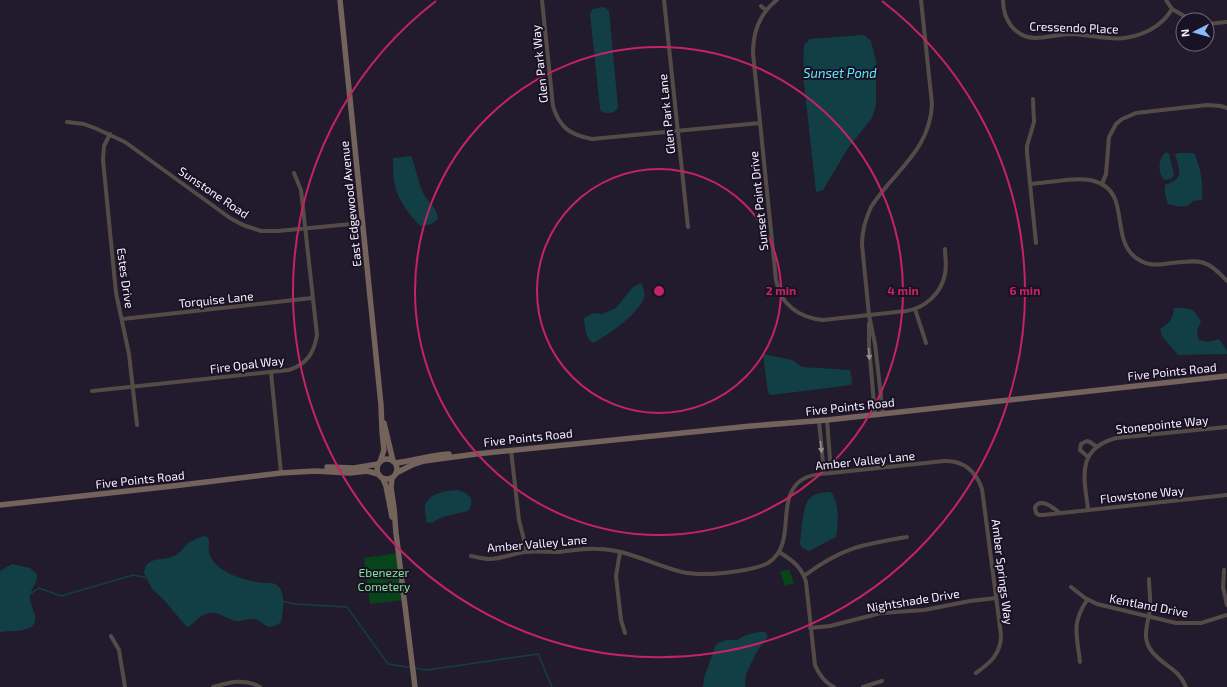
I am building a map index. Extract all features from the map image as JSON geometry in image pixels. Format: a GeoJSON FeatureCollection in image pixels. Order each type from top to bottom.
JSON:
{"type":"FeatureCollection","features":[{"type":"Feature","properties":{"kind":"street","name":"East Edgewood Avenue"},"geometry":{"type":"LineString","coordinates":[[340,0],[381,405],[384,450],[379,463]]}},
{"type":"Feature","properties":{"kind":"street","name":"Glen Park Way"},"geometry":{"type":"LineString","coordinates":[[542,0],[553,106],[555,115],[568,131],[580,137],[592,139],[678,131]]}},
{"type":"Feature","properties":{"kind":"street","name":"Glen Park Lane"},"geometry":{"type":"LineString","coordinates":[[664,0],[688,227]]}},
{"type":"Feature","properties":{"kind":"street","name":"Sunset Point Drive"},"geometry":{"type":"LineString","coordinates":[[777,0],[766,10],[757,26],[753,42],[776,280],[780,293],[784,300],[794,310],[807,317],[823,320],[915,309]]}},
{"type":"Feature","properties":{"kind":"street"},"geometry":{"type":"LineString","coordinates":[[875,415],[869,346],[869,315],[862,244],[866,217],[875,202],[924,140],[930,120],[932,104],[921,0]]}},
{"type":"Feature","properties":{"kind":"street","name":"Cressendo Place"},"geometry":{"type":"LineString","coordinates":[[1003,0],[1006,18],[1015,31],[1034,38],[1071,34],[1120,39],[1132,37],[1155,27],[1168,16],[1172,9]]}},
{"type":"Feature","properties":{"kind":"street"},"geometry":{"type":"LineString","coordinates":[[1166,0],[1172,9],[1177,12]]}},
{"type":"Feature","properties":{"kind":"street"},"geometry":{"type":"LineString","coordinates":[[761,6],[766,10]]}},
{"type":"Feature","properties":{"kind":"street"},"geometry":{"type":"LineString","coordinates":[[1215,23],[1227,22]]}},
{"type":"Feature","properties":{"kind":"street"},"geometry":{"type":"LineString","coordinates":[[1033,99],[1034,122],[1027,146],[1036,243]]}},
{"type":"Feature","properties":{"kind":"street"},"geometry":{"type":"LineString","coordinates":[[1102,184],[1106,174],[1109,137],[1116,124],[1122,119],[1136,113],[1206,105],[1227,108]]}},
{"type":"Feature","properties":{"kind":"street","name":"Sunstone Road"},"geometry":{"type":"LineString","coordinates":[[67,122],[84,124],[110,134],[125,142],[230,218],[243,225],[261,230],[278,231],[362,223]]}},
{"type":"Feature","properties":{"kind":"street"},"geometry":{"type":"LineString","coordinates":[[678,131],[760,123]]}},
{"type":"Feature","properties":{"kind":"street","name":"Estes Drive"},"geometry":{"type":"LineString","coordinates":[[110,134],[104,146],[103,160],[116,293],[130,354],[137,425]]}},
{"type":"Feature","properties":{"kind":"street","name":"Fire Opal Way"},"geometry":{"type":"LineString","coordinates":[[92,391],[289,370],[302,364],[310,356],[316,346],[317,335],[301,190],[294,173]]}},
{"type":"Feature","properties":{"kind":"street"},"geometry":{"type":"LineString","coordinates":[[1030,184],[1084,179],[1102,184],[1111,191],[1116,199],[1121,234],[1124,244],[1136,257],[1143,262],[1151,264],[1196,261],[1204,262],[1212,265],[1227,281]]}},
{"type":"Feature","properties":{"kind":"street"},"geometry":{"type":"LineString","coordinates":[[926,343],[915,309],[925,304],[932,298],[942,284],[946,266],[945,249]]}},
{"type":"Feature","properties":{"kind":"street","name":"Torquise Lane"},"geometry":{"type":"LineString","coordinates":[[122,319],[312,298]]}},
{"type":"Feature","properties":{"kind":"street"},"geometry":{"type":"LineString","coordinates":[[869,315],[875,344],[883,414]]}},
{"type":"Feature","properties":{"kind":"street"},"geometry":{"type":"LineString","coordinates":[[271,372],[281,473]]}},
{"type":"Feature","properties":{"kind":"street","name":"Five Points Road"},"geometry":{"type":"LineString","coordinates":[[476,454],[875,415],[1227,376]]}},
{"type":"Feature","properties":{"kind":"street","name":"East Edgewood Avenue"},"geometry":{"type":"LineString","coordinates":[[381,405],[388,442],[394,462]]}},
{"type":"Feature","properties":{"kind":"street"},"geometry":{"type":"LineString","coordinates":[[819,420],[824,474]]}},
{"type":"Feature","properties":{"kind":"street"},"geometry":{"type":"LineString","coordinates":[[826,420],[831,473]]}},
{"type":"Feature","properties":{"kind":"street","name":"Stonepointe Way"},"geometry":{"type":"LineString","coordinates":[[1088,509],[1084,476],[1085,466],[1088,457],[1096,447],[1106,441],[1116,438],[1227,427]]}},
{"type":"Feature","properties":{"kind":"street"},"geometry":{"type":"LineString","coordinates":[[1088,457],[1080,450],[1081,444],[1087,441],[1096,447]]}},
{"type":"Feature","properties":{"kind":"street"},"geometry":{"type":"LineString","coordinates":[[511,450],[519,520],[527,552]]}},
{"type":"Feature","properties":{"kind":"street"},"geometry":{"type":"LineString","coordinates":[[281,473],[314,468],[354,468],[379,463],[386,459],[394,462],[408,462],[439,454],[476,454]]}},
{"type":"Feature","properties":{"kind":"street"},"geometry":{"type":"LineString","coordinates":[[415,687],[391,488],[392,478],[396,473],[424,461],[476,454]]}},
{"type":"Feature","properties":{"kind":"street","name":"Amber Valley Lane"},"geometry":{"type":"LineString","coordinates":[[471,556],[490,559],[527,552],[558,552],[592,549],[620,552],[678,571],[706,575],[726,573],[761,566],[772,560],[779,552],[784,540],[787,506],[791,492],[804,478],[831,473],[946,461],[959,463],[968,468]]}},
{"type":"Feature","properties":{"kind":"street"},"geometry":{"type":"LineString","coordinates":[[394,462],[397,466],[396,473]]}},
{"type":"Feature","properties":{"kind":"street"},"geometry":{"type":"LineString","coordinates":[[378,474],[377,468],[379,463]]}},
{"type":"Feature","properties":{"kind":"street","name":"Amber Springs Way"},"geometry":{"type":"LineString","coordinates":[[968,468],[978,478],[982,489],[1001,635],[1000,646],[992,661],[976,673]]}},
{"type":"Feature","properties":{"kind":"street"},"geometry":{"type":"LineString","coordinates":[[281,473],[315,471],[350,473],[367,471],[378,474],[386,479],[392,478]]}},
{"type":"Feature","properties":{"kind":"street","name":"Five Points Road"},"geometry":{"type":"LineString","coordinates":[[0,505],[281,473]]}},
{"type":"Feature","properties":{"kind":"street"},"geometry":{"type":"LineString","coordinates":[[383,478],[396,533]]}},
{"type":"Feature","properties":{"kind":"street","name":"Flowstone Way"},"geometry":{"type":"LineString","coordinates":[[1060,513],[1040,502],[1034,507],[1036,513],[1039,515],[1060,513],[1088,509],[1227,495]]}},
{"type":"Feature","properties":{"kind":"street"},"geometry":{"type":"LineString","coordinates":[[804,576],[826,560],[851,548],[866,544],[908,538]]}},
{"type":"Feature","properties":{"kind":"street"},"geometry":{"type":"LineString","coordinates":[[620,552],[616,576],[621,620],[625,633]]}},
{"type":"Feature","properties":{"kind":"street"},"geometry":{"type":"LineString","coordinates":[[779,552],[797,564],[804,576],[815,665],[819,674],[826,682],[834,687]]}},
{"type":"Feature","properties":{"kind":"street"},"geometry":{"type":"LineString","coordinates":[[1224,570],[1223,592],[1227,605]]}},
{"type":"Feature","properties":{"kind":"street"},"geometry":{"type":"LineString","coordinates":[[1149,578],[1150,602],[1145,633],[1149,647],[1156,657],[1179,674],[1186,687]]}},
{"type":"Feature","properties":{"kind":"street","name":"Kentland Drive"},"geometry":{"type":"LineString","coordinates":[[1071,587],[1088,600],[1104,607],[1176,623],[1192,624],[1208,622],[1227,615]]}},
{"type":"Feature","properties":{"kind":"street","name":"Nightshade Drive"},"geometry":{"type":"LineString","coordinates":[[810,628],[830,626],[881,613],[928,610],[970,601],[996,598]]}},
{"type":"Feature","properties":{"kind":"street"},"geometry":{"type":"LineString","coordinates":[[1080,662],[1076,623],[1078,615],[1088,600]]}},
{"type":"Feature","properties":{"kind":"street"},"geometry":{"type":"LineString","coordinates":[[111,636],[119,650],[125,687]]}},
{"type":"Feature","properties":{"kind":"street"},"geometry":{"type":"LineString","coordinates":[[213,687],[238,681],[246,681],[260,687]]}},
{"type":"Feature","properties":{"kind":"street"},"geometry":{"type":"LineString","coordinates":[[863,687],[882,681]]}},
{"type":"Feature","properties":{"kind":"green space","name":"Ebenezer Cometery"},"geometry":{"type":"Polygon","coordinates":[[[398,553],[404,600],[370,604],[364,558],[398,553]]]}},
{"type":"Feature","properties":{"kind":"green space"},"geometry":{"type":"Polygon","coordinates":[[[789,569],[794,583],[785,586],[780,572],[789,569]]]}},
{"type":"Feature","properties":{"kind":"water"},"geometry":{"type":"Polygon","coordinates":[[[604,7],[609,11],[618,107],[615,111],[608,113],[601,111],[600,108],[590,14],[593,9],[604,7]]]}},
{"type":"Feature","properties":{"kind":"water","name":"Sunset Pond"},"geometry":{"type":"Polygon","coordinates":[[[864,35],[871,41],[876,61],[876,105],[872,118],[848,148],[823,190],[816,192],[803,74],[804,45],[810,39],[864,35]]]}},
{"type":"Feature","properties":{"kind":"water"},"geometry":{"type":"Polygon","coordinates":[[[1166,152],[1169,154],[1174,174],[1172,178],[1165,180],[1161,174],[1160,162],[1161,158],[1166,152]]]}},
{"type":"Feature","properties":{"kind":"water"},"geometry":{"type":"Polygon","coordinates":[[[1194,153],[1200,170],[1202,182],[1202,200],[1193,201],[1187,206],[1168,204],[1165,194],[1165,185],[1171,183],[1178,177],[1179,170],[1175,154],[1194,153]]]}},
{"type":"Feature","properties":{"kind":"water"},"geometry":{"type":"Polygon","coordinates":[[[411,156],[424,195],[437,215],[438,219],[431,224],[421,226],[417,223],[405,208],[396,191],[393,158],[411,156]]]}},
{"type":"Feature","properties":{"kind":"water"},"geometry":{"type":"Polygon","coordinates":[[[641,283],[644,290],[644,298],[636,310],[614,330],[593,343],[590,341],[585,329],[584,318],[593,313],[602,314],[616,308],[633,287],[641,283]]]}},
{"type":"Feature","properties":{"kind":"water"},"geometry":{"type":"Polygon","coordinates":[[[1174,308],[1187,308],[1196,313],[1201,322],[1197,331],[1199,340],[1208,342],[1219,339],[1227,351],[1227,354],[1178,355],[1162,336],[1160,329],[1170,320],[1173,315],[1174,308]]]}},
{"type":"Feature","properties":{"kind":"water"},"geometry":{"type":"Polygon","coordinates":[[[763,354],[792,360],[802,367],[850,370],[852,379],[851,385],[771,395],[768,393],[763,354]]]}},
{"type":"Feature","properties":{"kind":"water"},"geometry":{"type":"Polygon","coordinates":[[[457,490],[470,497],[471,503],[468,511],[442,517],[432,523],[426,522],[425,506],[427,501],[438,493],[457,490]]]}},
{"type":"Feature","properties":{"kind":"water"},"geometry":{"type":"Polygon","coordinates":[[[831,492],[836,502],[838,520],[836,537],[809,551],[802,548],[800,543],[805,508],[811,497],[831,492]]]}},
{"type":"Feature","properties":{"kind":"water"},"geometry":{"type":"Polygon","coordinates":[[[203,536],[207,537],[209,540],[210,555],[219,567],[241,578],[263,583],[273,583],[281,589],[283,608],[281,622],[269,627],[254,619],[236,621],[220,614],[209,613],[198,618],[189,627],[186,626],[163,599],[152,589],[144,573],[145,567],[151,561],[169,558],[176,555],[192,541],[203,536]]]}},
{"type":"Feature","properties":{"kind":"water"},"geometry":{"type":"Polygon","coordinates":[[[12,564],[30,568],[37,574],[30,598],[35,616],[35,622],[32,626],[23,630],[0,632],[0,571],[12,564]]]}},
{"type":"Feature","properties":{"kind":"water"},"geometry":{"type":"Polygon","coordinates":[[[765,632],[768,636],[756,653],[746,674],[745,687],[703,687],[704,678],[716,644],[726,640],[737,640],[746,635],[765,632]]]}},
{"type":"Feature","properties":{"kind":"waterway"},"geometry":{"type":"LineString","coordinates":[[30,594],[39,588],[61,596],[133,575],[148,578]]}},
{"type":"Feature","properties":{"kind":"waterway"},"geometry":{"type":"LineString","coordinates":[[282,601],[295,604],[347,607],[388,664],[427,670],[538,654],[552,687]]}}]}
